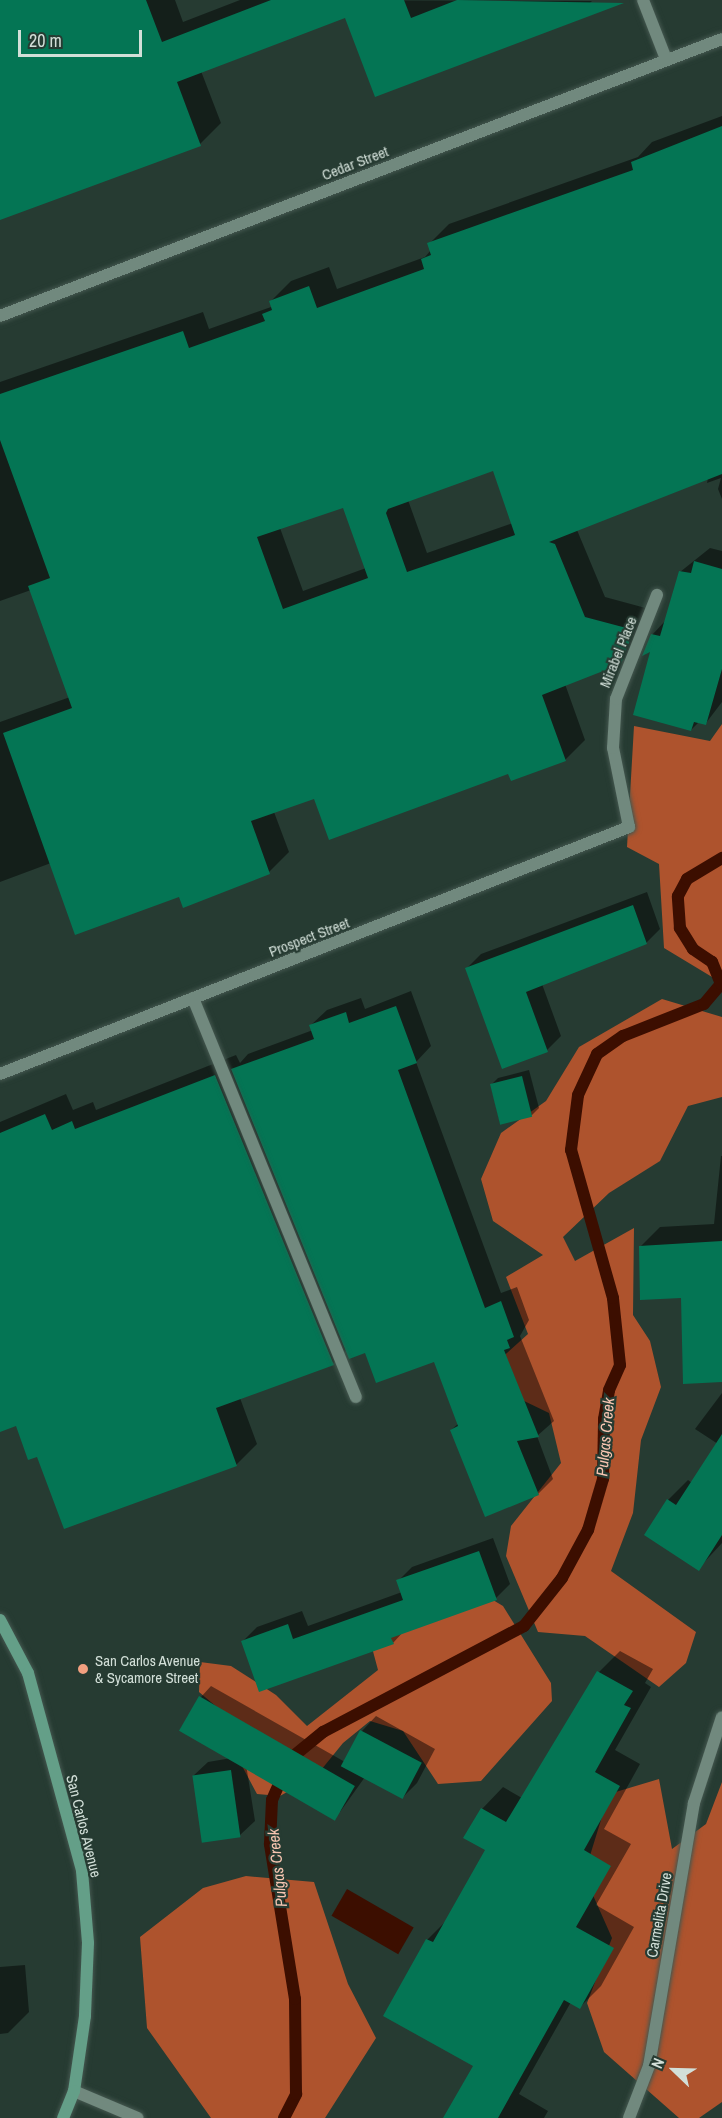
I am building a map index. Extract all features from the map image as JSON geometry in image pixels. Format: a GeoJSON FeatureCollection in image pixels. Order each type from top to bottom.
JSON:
{"type":"FeatureCollection","features":[{"type":"Feature","properties":{"kind":"main road","name":"San Carlos Avenue"},"geometry":{"type":"LineString","coordinates":[[0,1620],[28,1673],[82,1871],[88,1943],[85,2016],[74,2091],[63,2118]]}},
{"type":"Feature","properties":{"kind":"street"},"geometry":{"type":"LineString","coordinates":[[643,0],[666,59]]}},
{"type":"Feature","properties":{"kind":"street","name":"Cedar Street"},"geometry":{"type":"LineString","coordinates":[[0,316],[722,39]]}},
{"type":"Feature","properties":{"kind":"street","name":"Mirabel Place"},"geometry":{"type":"LineString","coordinates":[[629,827],[613,748],[616,699],[657,595]]}},
{"type":"Feature","properties":{"kind":"street","name":"Prospect Street"},"geometry":{"type":"LineString","coordinates":[[0,1074],[629,827]]}},
{"type":"Feature","properties":{"kind":"street"},"geometry":{"type":"LineString","coordinates":[[193,998],[356,1397]]}},
{"type":"Feature","properties":{"kind":"street","name":"Carmelita Drive"},"geometry":{"type":"LineString","coordinates":[[629,2118],[649,2066],[694,1803],[722,1716]]}},
{"type":"Feature","properties":{"kind":"street"},"geometry":{"type":"LineString","coordinates":[[74,2091],[138,2118]]}},
{"type":"Feature","properties":{"kind":"shaded area"},"geometry":{"type":"Polygon","coordinates":[[[722,724],[722,983],[664,948],[659,864],[627,847],[634,726],[710,741],[722,724]]]}},
{"type":"Feature","properties":{"kind":"shaded area"},"geometry":{"type":"Polygon","coordinates":[[[662,999],[722,1017],[722,1097],[688,1106],[660,1161],[609,1193],[563,1237],[575,1261],[634,1228],[633,1315],[650,1341],[661,1387],[641,1440],[633,1513],[611,1571],[696,1632],[686,1663],[659,1687],[585,1636],[538,1632],[506,1556],[511,1526],[561,1463],[549,1413],[478,1379],[528,1334],[506,1277],[543,1255],[493,1221],[481,1179],[501,1133],[546,1101],[579,1047],[662,999]]]}},
{"type":"Feature","properties":{"kind":"shaded area"},"geometry":{"type":"Polygon","coordinates":[[[478,1591],[503,1606],[551,1683],[552,1701],[481,1781],[438,1784],[403,1731],[370,1721],[343,1743],[317,1775],[280,1796],[257,1794],[242,1766],[250,1735],[199,1692],[200,1662],[231,1666],[276,1695],[307,1726],[378,1670],[367,1629],[478,1591]]]}},
{"type":"Feature","properties":{"kind":"shaded area"},"geometry":{"type":"Polygon","coordinates":[[[659,1779],[672,1849],[706,1824],[722,1782],[722,2102],[699,2118],[679,2118],[604,2052],[587,2003],[612,1938],[584,1875],[609,1794],[659,1779]]]}},
{"type":"Feature","properties":{"kind":"shaded area"},"geometry":{"type":"Polygon","coordinates":[[[246,1876],[314,1882],[348,1984],[376,2038],[325,2118],[211,2118],[147,2028],[140,1937],[203,1888],[246,1876]]]}},
{"type":"Feature","properties":{"kind":"shaded area"},"geometry":{"type":"Polygon","coordinates":[[[347,1889],[414,1928],[398,1954],[332,1916],[347,1889]]]}},
{"type":"Feature","properties":{"kind":"building"},"geometry":{"type":"Polygon","coordinates":[[[0,0],[146,0],[162,42],[271,0],[404,0],[411,18],[457,0],[624,3],[375,97],[345,18],[177,82],[201,146],[0,220],[0,0]]]}},
{"type":"Feature","properties":{"kind":"building"},"geometry":{"type":"Polygon","coordinates":[[[722,126],[722,474],[549,542],[555,544],[585,617],[634,630],[621,664],[542,695],[566,761],[511,781],[508,774],[329,840],[314,799],[251,821],[270,874],[183,908],[179,897],[75,935],[3,733],[72,708],[28,586],[50,578],[0,440],[0,394],[183,331],[189,348],[265,321],[262,314],[272,310],[269,301],[309,286],[317,308],[424,269],[421,259],[431,255],[427,243],[633,170],[631,162],[722,126]],[[493,471],[388,509],[386,513],[407,572],[515,535],[493,471]],[[343,508],[257,537],[283,609],[368,578],[343,508]]]}},
{"type":"Feature","properties":{"kind":"building"},"geometry":{"type":"Polygon","coordinates":[[[694,561],[722,569],[722,669],[706,725],[694,722],[691,731],[633,715],[650,652],[642,656],[651,634],[660,636],[679,571],[691,573],[694,561]]]}},
{"type":"Feature","properties":{"kind":"building"},"geometry":{"type":"Polygon","coordinates":[[[633,905],[647,944],[526,992],[548,1052],[502,1069],[465,968],[633,905]]]}},
{"type":"Feature","properties":{"kind":"building"},"geometry":{"type":"Polygon","coordinates":[[[396,1006],[417,1063],[398,1070],[485,1308],[501,1301],[514,1337],[507,1340],[510,1348],[504,1350],[539,1437],[517,1441],[539,1495],[485,1517],[450,1430],[458,1426],[434,1362],[376,1383],[365,1353],[349,1359],[231,1069],[314,1039],[309,1025],[346,1012],[349,1023],[396,1006]]]}},
{"type":"Feature","properties":{"kind":"building"},"geometry":{"type":"Polygon","coordinates":[[[215,1075],[334,1365],[216,1408],[237,1466],[64,1529],[37,1457],[28,1460],[16,1426],[0,1432],[0,1133],[45,1114],[52,1130],[72,1121],[75,1129],[215,1075]]]}},
{"type":"Feature","properties":{"kind":"building"},"geometry":{"type":"Polygon","coordinates":[[[522,1076],[532,1117],[500,1125],[490,1084],[522,1076]]]}},
{"type":"Feature","properties":{"kind":"building"},"geometry":{"type":"Polygon","coordinates":[[[722,1241],[722,1382],[683,1384],[681,1298],[640,1300],[639,1246],[722,1241]]]}},
{"type":"Feature","properties":{"kind":"building"},"geometry":{"type":"Polygon","coordinates":[[[722,1434],[722,1535],[699,1571],[644,1535],[667,1499],[676,1505],[722,1434]]]}},
{"type":"Feature","properties":{"kind":"building"},"geometry":{"type":"Polygon","coordinates":[[[479,1551],[497,1600],[391,1638],[394,1644],[259,1692],[241,1641],[288,1624],[293,1639],[403,1600],[396,1580],[479,1551]]]}},
{"type":"Feature","properties":{"kind":"building"},"geometry":{"type":"Polygon","coordinates":[[[597,1671],[633,1691],[624,1705],[631,1708],[595,1772],[620,1786],[584,1850],[611,1866],[576,1927],[614,1948],[580,2009],[564,2000],[498,2118],[443,2118],[473,2066],[383,2016],[426,1939],[433,1942],[485,1850],[463,1838],[481,1808],[506,1822],[597,1671]]]}},
{"type":"Feature","properties":{"kind":"building"},"geometry":{"type":"Polygon","coordinates":[[[199,1696],[355,1786],[335,1821],[179,1731],[199,1696]]]}},
{"type":"Feature","properties":{"kind":"building"},"geometry":{"type":"Polygon","coordinates":[[[360,1730],[422,1763],[403,1799],[341,1766],[360,1730]]]}},
{"type":"Feature","properties":{"kind":"building"},"geometry":{"type":"Polygon","coordinates":[[[231,1770],[240,1837],[202,1843],[192,1775],[231,1770]]]}},
{"type":"Feature","properties":{"kind":"waterway","name":"Pulgas Creek"},"geometry":{"type":"LineString","coordinates":[[284,2118],[296,2094],[295,1999],[270,1844],[272,1800],[290,1759],[323,1732],[524,1626],[562,1578],[588,1530],[603,1479],[604,1419],[609,1390],[620,1365],[613,1298],[571,1150],[578,1095],[597,1054],[623,1036],[704,1004],[721,984],[712,962],[693,949],[680,928],[678,896],[687,879],[722,858]]}},
{"type":"Feature","properties":{"kind":"place","name":"San Carlos Avenue & Sycamore Street"},"geometry":{"type":"Point","coordinates":[83,1669]}}]}
